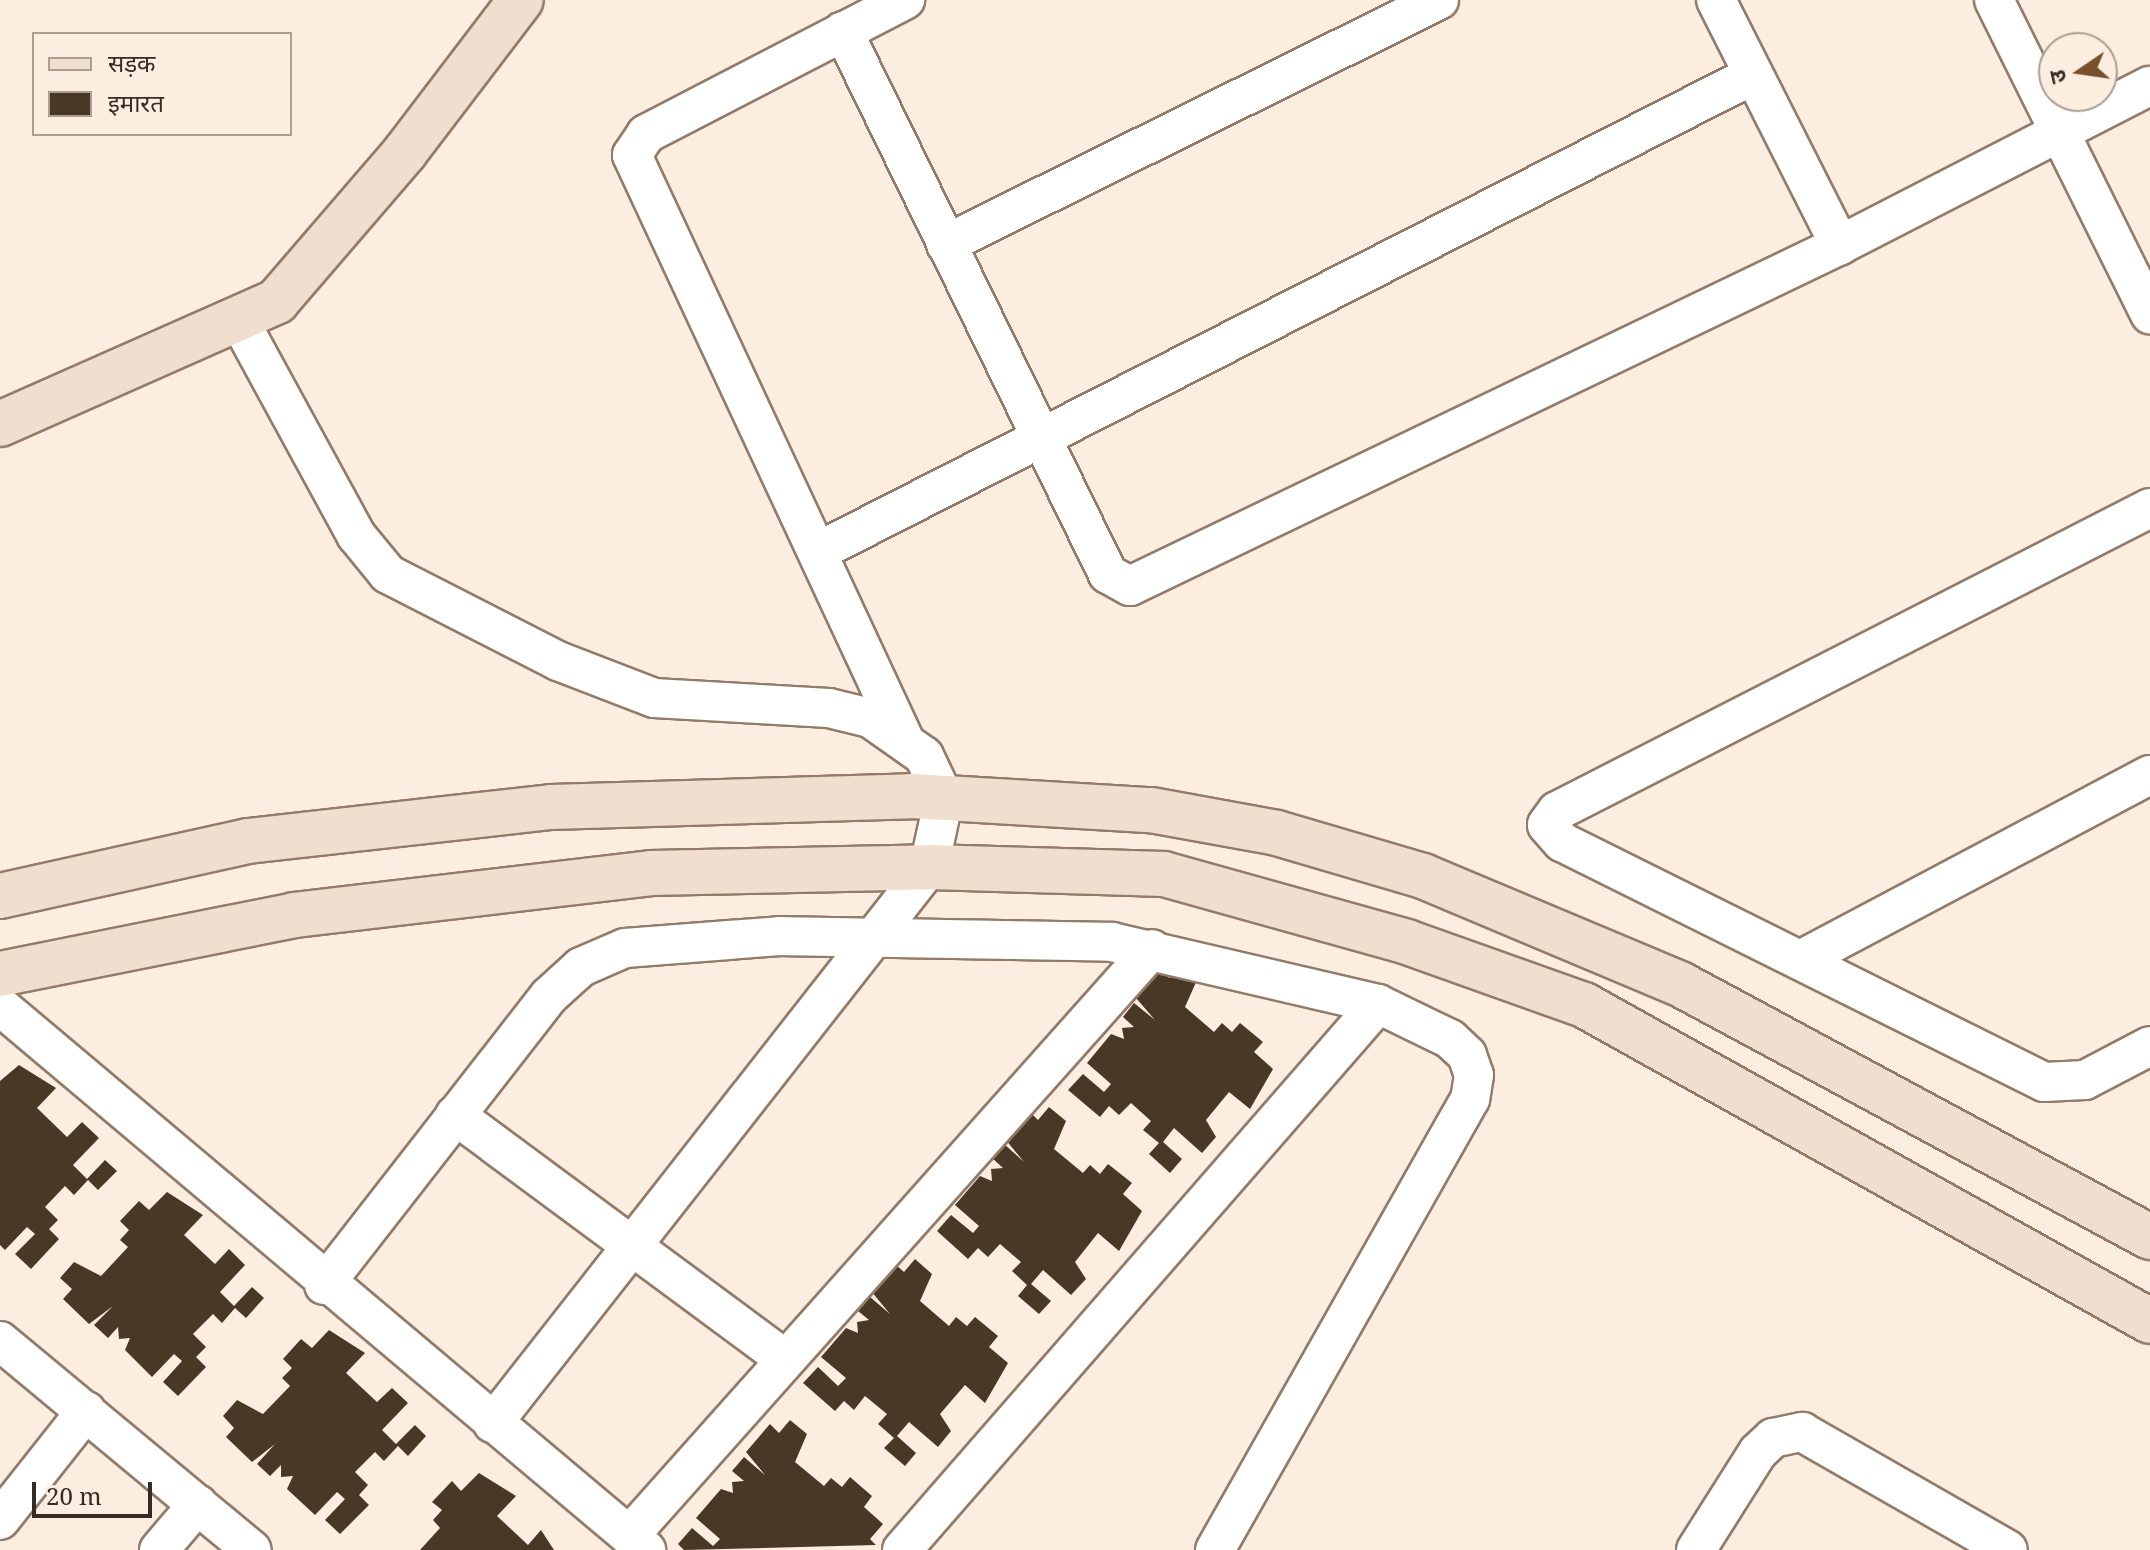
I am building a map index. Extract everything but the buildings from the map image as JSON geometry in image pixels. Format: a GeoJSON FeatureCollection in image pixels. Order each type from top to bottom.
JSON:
{"type":"FeatureCollection","features":[{"type":"Feature","properties":{"kind":"street"},"geometry":{"type":"LineString","coordinates":[[0,424],[240,322],[305,273],[521,0]]}},
{"type":"Feature","properties":{"kind":"street"},"geometry":{"type":"LineString","coordinates":[[493,1423],[929,867],[944,798],[936,774],[903,737],[632,155],[646,134],[905,0]]}},
{"type":"Feature","properties":{"kind":"street"},"geometry":{"type":"LineString","coordinates":[[946,244],[1439,0]]}},
{"type":"Feature","properties":{"kind":"street"},"geometry":{"type":"LineString","coordinates":[[1716,0],[1840,245]]}},
{"type":"Feature","properties":{"kind":"street"},"geometry":{"type":"LineString","coordinates":[[1994,0],[2150,314]]}},
{"type":"Feature","properties":{"kind":"street"},"geometry":{"type":"LineString","coordinates":[[843,31],[1108,574],[1130,586],[1840,245],[2150,86]]}},
{"type":"Feature","properties":{"kind":"street"},"geometry":{"type":"LineString","coordinates":[[819,551],[1753,75]]}},
{"type":"Feature","properties":{"kind":"street"},"geometry":{"type":"LineString","coordinates":[[240,322],[356,535],[400,581],[558,661],[654,698],[849,711],[903,737]]}},
{"type":"Feature","properties":{"kind":"street"},"geometry":{"type":"LineString","coordinates":[[2150,508],[1549,816],[1549,831],[1562,842],[1804,958],[2044,1082],[2085,1080],[2150,1046]]}},
{"type":"Feature","properties":{"kind":"street"},"geometry":{"type":"LineString","coordinates":[[1804,958],[2150,775]]}},
{"type":"Feature","properties":{"kind":"street"},"geometry":{"type":"LineString","coordinates":[[0,896],[248,841],[409,821],[695,800],[944,798],[1151,810],[1277,833],[1423,876],[1776,1031],[2150,1237]]}},
{"type":"Feature","properties":{"kind":"street"},"geometry":{"type":"LineString","coordinates":[[0,974],[151,939],[521,885],[699,870],[929,867],[1179,877],[1407,942],[1571,1000],[2150,1321]]}},
{"type":"Feature","properties":{"kind":"street"},"geometry":{"type":"LineString","coordinates":[[324,1285],[549,996],[605,955],[652,943],[873,936],[1112,942],[1378,1004],[1450,1039],[1467,1055],[1474,1075],[1470,1099],[1215,1550]]}},
{"type":"Feature","properties":{"kind":"street"},"geometry":{"type":"LineString","coordinates":[[0,1006],[324,1285],[638,1543],[783,1358],[1152,949]]}},
{"type":"Feature","properties":{"kind":"street"},"geometry":{"type":"LineString","coordinates":[[902,1550],[1378,1004]]}},
{"type":"Feature","properties":{"kind":"street"},"geometry":{"type":"LineString","coordinates":[[455,1115],[629,1247],[783,1358]]}},
{"type":"Feature","properties":{"kind":"street"},"geometry":{"type":"LineString","coordinates":[[0,1341],[252,1550]]}},
{"type":"Feature","properties":{"kind":"street"},"geometry":{"type":"LineString","coordinates":[[0,1520],[86,1411]]}},
{"type":"Feature","properties":{"kind":"street"},"geometry":{"type":"LineString","coordinates":[[1696,1550],[1758,1452],[1773,1438],[1802,1432],[2008,1550]]}},
{"type":"Feature","properties":{"kind":"street"},"geometry":{"type":"LineString","coordinates":[[159,1550],[198,1504]]}}]}
